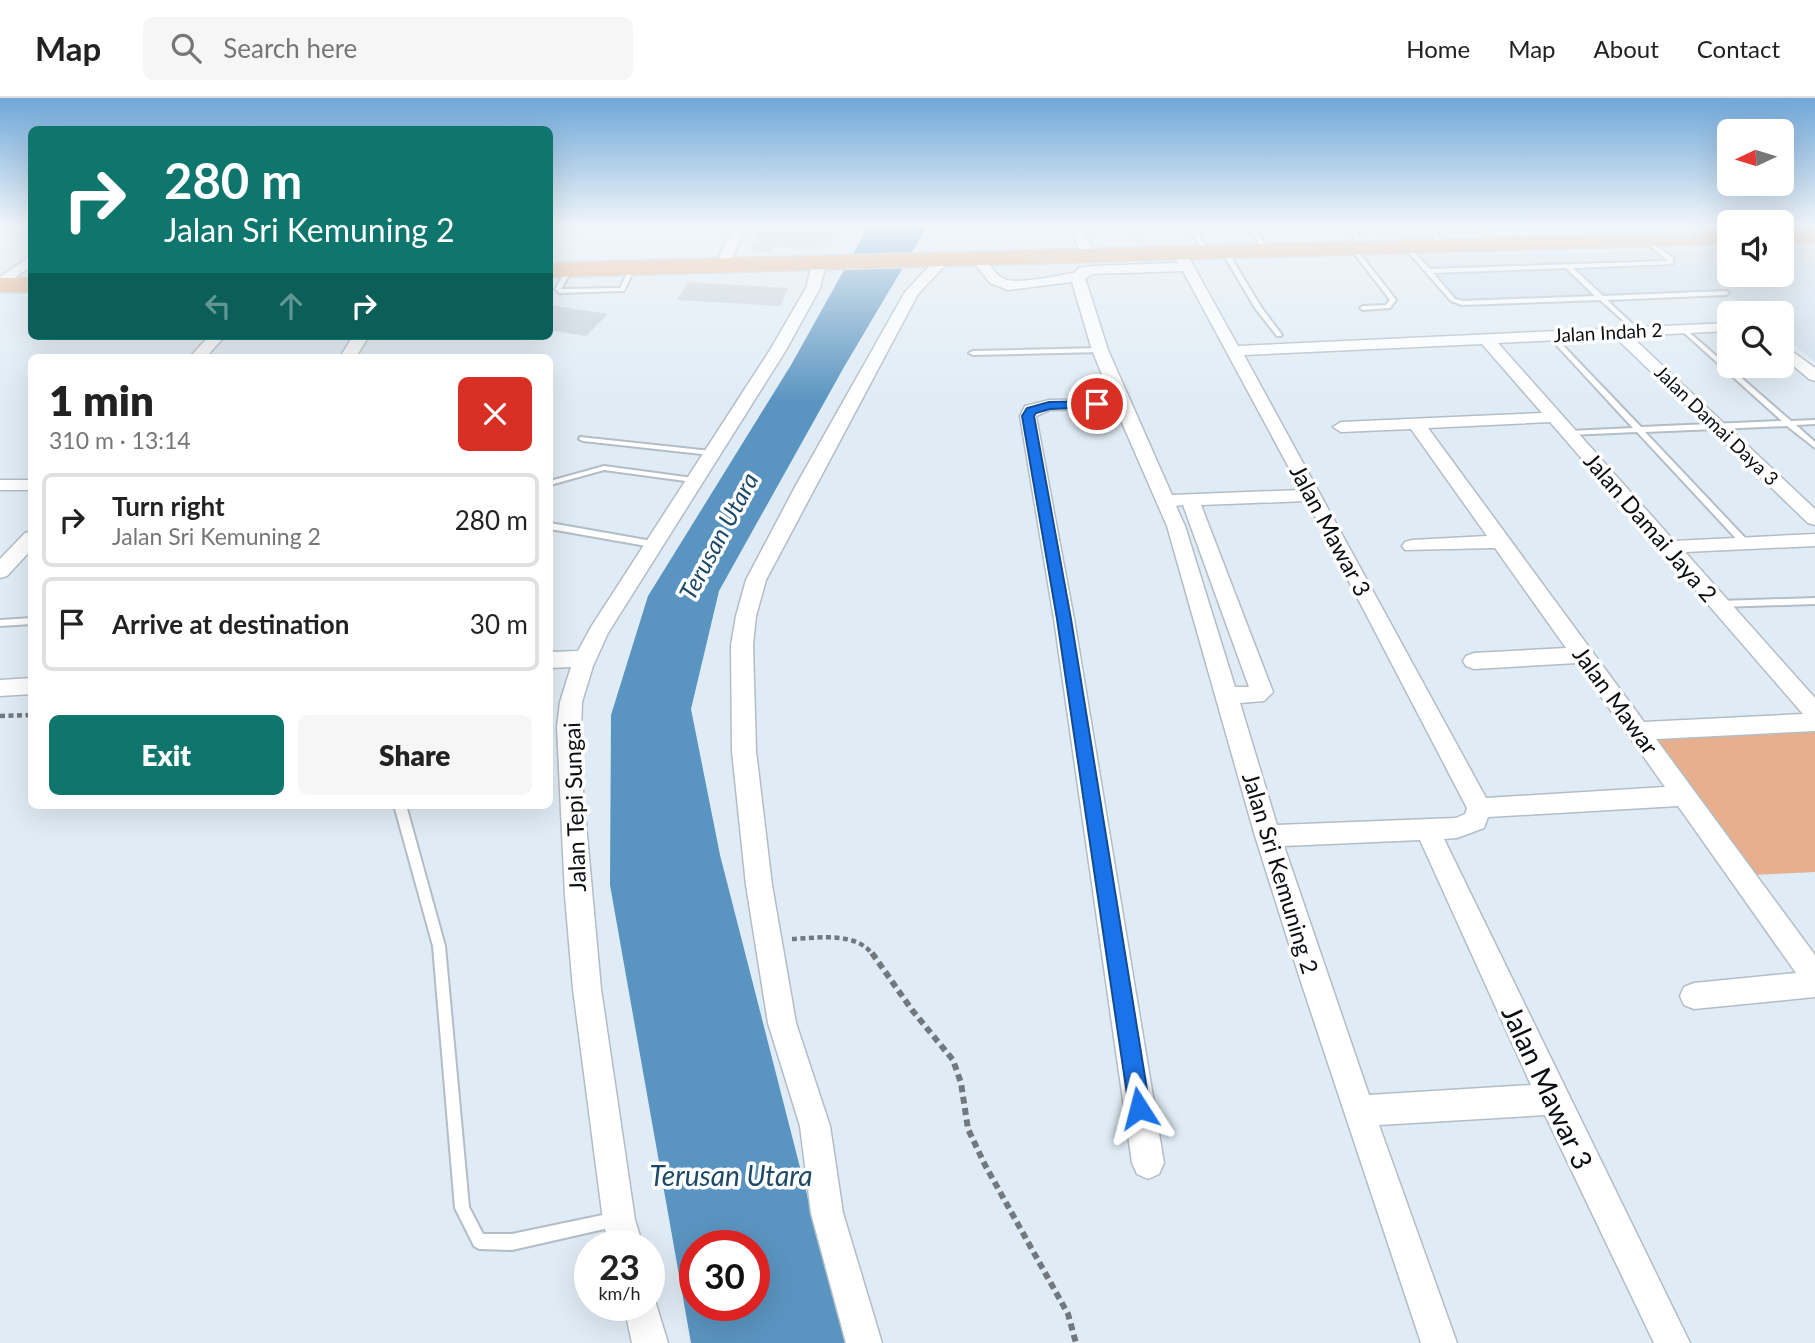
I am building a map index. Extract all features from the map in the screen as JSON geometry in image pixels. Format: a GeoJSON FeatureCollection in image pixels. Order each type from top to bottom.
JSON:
{"type":"FeatureCollection","features":[{"type":"Feature","properties":{"kind":"street","name":"Jalan Tepi Sungai"},"geometry":{"type":"LineString","coordinates":[[622,1230],[583,972],[568,727],[573,694],[584,659],[652,544],[802,309],[814,285]]}},
{"type":"Feature","properties":{"kind":"street"},"geometry":{"type":"LineString","coordinates":[[864,1343],[827,1213],[815,1126],[782,1023],[759,885],[744,751],[741,667],[750,598],[756,580],[873,360],[916,285]]}},
{"type":"Feature","properties":{"kind":"street","name":"Jalan Sri Kemuning 2"},"geometry":{"type":"LineString","coordinates":[[1087,285],[1100,349],[1165,501],[1193,580],[1268,836],[1439,1343]]}},
{"type":"Feature","properties":{"kind":"street","name":"Jalan Mawar 3"},"geometry":{"type":"LineString","coordinates":[[1197,285],[1313,495],[1479,808]]}},
{"type":"Feature","properties":{"kind":"street","name":"Jalan Indah 2"},"geometry":{"type":"LineString","coordinates":[[1235,351],[1717,328]]}},
{"type":"Feature","properties":{"kind":"street","name":"Jalan Damai Daya 3"},"geometry":{"type":"LineString","coordinates":[[1618,332],[1815,519]]}},
{"type":"Feature","properties":{"kind":"street"},"geometry":{"type":"LineString","coordinates":[[201,354],[214,340]]}},
{"type":"Feature","properties":{"kind":"street","name":"Jalan Damai Jaya 2"},"geometry":{"type":"LineString","coordinates":[[1487,340],[1815,713]]}},
{"type":"Feature","properties":{"kind":"street"},"geometry":{"type":"LineString","coordinates":[[1794,359],[1815,376]]}},
{"type":"Feature","properties":{"kind":"street"},"geometry":{"type":"LineString","coordinates":[[1122,404],[1049,405],[1031,410],[1028,416],[1066,632],[1148,1163]]}},
{"type":"Feature","properties":{"kind":"street"},"geometry":{"type":"LineString","coordinates":[[1341,427],[1555,417]]}},
{"type":"Feature","properties":{"kind":"street","name":"Jalan Mawar"},"geometry":{"type":"LineString","coordinates":[[1416,424],[1815,976]]}},
{"type":"Feature","properties":{"kind":"street"},"geometry":{"type":"LineString","coordinates":[[0,485],[28,485]]}},
{"type":"Feature","properties":{"kind":"street"},"geometry":{"type":"LineString","coordinates":[[1165,501],[1313,495]]}},
{"type":"Feature","properties":{"kind":"street"},"geometry":{"type":"LineString","coordinates":[[1190,500],[1262,692],[1256,695],[1226,695]]}},
{"type":"Feature","properties":{"kind":"street"},"geometry":{"type":"LineString","coordinates":[[1669,547],[1815,540]]}},
{"type":"Feature","properties":{"kind":"street"},"geometry":{"type":"LineString","coordinates":[[3,568],[28,541]]}},
{"type":"Feature","properties":{"kind":"street"},"geometry":{"type":"LineString","coordinates":[[1412,546],[1501,542]]}},
{"type":"Feature","properties":{"kind":"street"},"geometry":{"type":"LineString","coordinates":[[3,568],[28,564]]}},
{"type":"Feature","properties":{"kind":"street"},"geometry":{"type":"LineString","coordinates":[[1474,661],[1583,655]]}},
{"type":"Feature","properties":{"kind":"street"},"geometry":{"type":"LineString","coordinates":[[553,660],[584,659]]}},
{"type":"Feature","properties":{"kind":"street"},"geometry":{"type":"LineString","coordinates":[[0,688],[28,686]]}},
{"type":"Feature","properties":{"kind":"street"},"geometry":{"type":"LineString","coordinates":[[1638,731],[1815,722]]}},
{"type":"Feature","properties":{"kind":"street"},"geometry":{"type":"LineString","coordinates":[[1268,836],[1457,828],[1475,821],[1479,808],[1685,796]]}},
{"type":"Feature","properties":{"kind":"street","name":"Jalan Mawar 3"},"geometry":{"type":"LineString","coordinates":[[1427,829],[1553,1100],[1672,1343]]}},
{"type":"Feature","properties":{"kind":"street"},"geometry":{"type":"LineString","coordinates":[[1694,996],[1815,984]]}},
{"type":"Feature","properties":{"kind":"street"},"geometry":{"type":"LineString","coordinates":[[1359,1111],[1553,1100]]}},
{"type":"Feature","properties":{"kind":"lane"},"geometry":{"type":"LineString","coordinates":[[1241,285],[1279,335]]}},
{"type":"Feature","properties":{"kind":"lane"},"geometry":{"type":"LineString","coordinates":[[1363,308],[1388,307],[1393,300],[1384,285]]}},
{"type":"Feature","properties":{"kind":"lane"},"geometry":{"type":"LineString","coordinates":[[1441,285],[1453,300],[1462,303],[1726,293]]}},
{"type":"Feature","properties":{"kind":"lane"},"geometry":{"type":"LineString","coordinates":[[1588,285],[1637,331]]}},
{"type":"Feature","properties":{"kind":"lane"},"geometry":{"type":"LineString","coordinates":[[1683,329],[1815,446]]}},
{"type":"Feature","properties":{"kind":"lane"},"geometry":{"type":"LineString","coordinates":[[1550,335],[1746,544]]}},
{"type":"Feature","properties":{"kind":"lane"},"geometry":{"type":"LineString","coordinates":[[973,353],[1100,349]]}},
{"type":"Feature","properties":{"kind":"lane"},"geometry":{"type":"LineString","coordinates":[[1569,433],[1815,422]]}},
{"type":"Feature","properties":{"kind":"lane"},"geometry":{"type":"LineString","coordinates":[[583,439],[711,453]]}},
{"type":"Feature","properties":{"kind":"lane"},"geometry":{"type":"LineString","coordinates":[[553,483],[604,468],[693,480]]}},
{"type":"Feature","properties":{"kind":"lane"},"geometry":{"type":"LineString","coordinates":[[553,527],[652,544]]}},
{"type":"Feature","properties":{"kind":"lane"},"geometry":{"type":"LineString","coordinates":[[1719,604],[1815,601]]}},
{"type":"Feature","properties":{"kind":"lane"},"geometry":{"type":"LineString","coordinates":[[0,623],[28,621]]}},
{"type":"Feature","properties":{"kind":"lane"},"geometry":{"type":"LineString","coordinates":[[401,809],[439,946],[462,1208],[479,1241],[512,1242],[619,1220]]}},
{"type":"Feature","properties":{"kind":"path"},"geometry":{"type":"LineString","coordinates":[[0,716],[28,715]]}},
{"type":"Feature","properties":{"kind":"path"},"geometry":{"type":"LineString","coordinates":[[770,940],[844,938],[858,941],[872,950],[912,1010],[953,1060],[961,1083],[968,1129],[985,1165],[1068,1314],[1076,1343]]}},
{"type":"Feature","properties":{"kind":"shaded area"},"geometry":{"type":"Polygon","coordinates":[[[1438,285],[1815,285],[1815,362],[1794,345],[1794,301],[1738,301],[1730,295],[1454,303],[1438,285]]]}},
{"type":"Feature","properties":{"kind":"shaded area"},"geometry":{"type":"Polygon","coordinates":[[[1812,728],[1815,731],[1815,872],[1753,875],[1653,735],[1812,728]]]}},
{"type":"Feature","properties":{"kind":"water","name":"Terusan Utara"},"geometry":{"type":"Polygon","coordinates":[[[836,285],[893,285],[719,591],[691,709],[720,855],[845,1343],[691,1343],[687,1321],[770,1321],[770,1230],[679,1230],[679,1275],[610,885],[611,715],[648,596],[791,365],[836,285]]]}},
{"type":"Feature","properties":{"kind":"building"},"geometry":{"type":"Polygon","coordinates":[[[686,285],[788,288],[780,306],[677,300],[686,285]]]}},
{"type":"Feature","properties":{"kind":"building"},"geometry":{"type":"Polygon","coordinates":[[[553,305],[608,314],[586,336],[553,330],[553,305]]]}},
{"type":"Feature","properties":{"kind":"route"},"geometry":{"type":"LineString","coordinates":[[1097,404],[1049,405],[1031,410],[1028,416],[1064,619],[1139,1108]]}}]}
